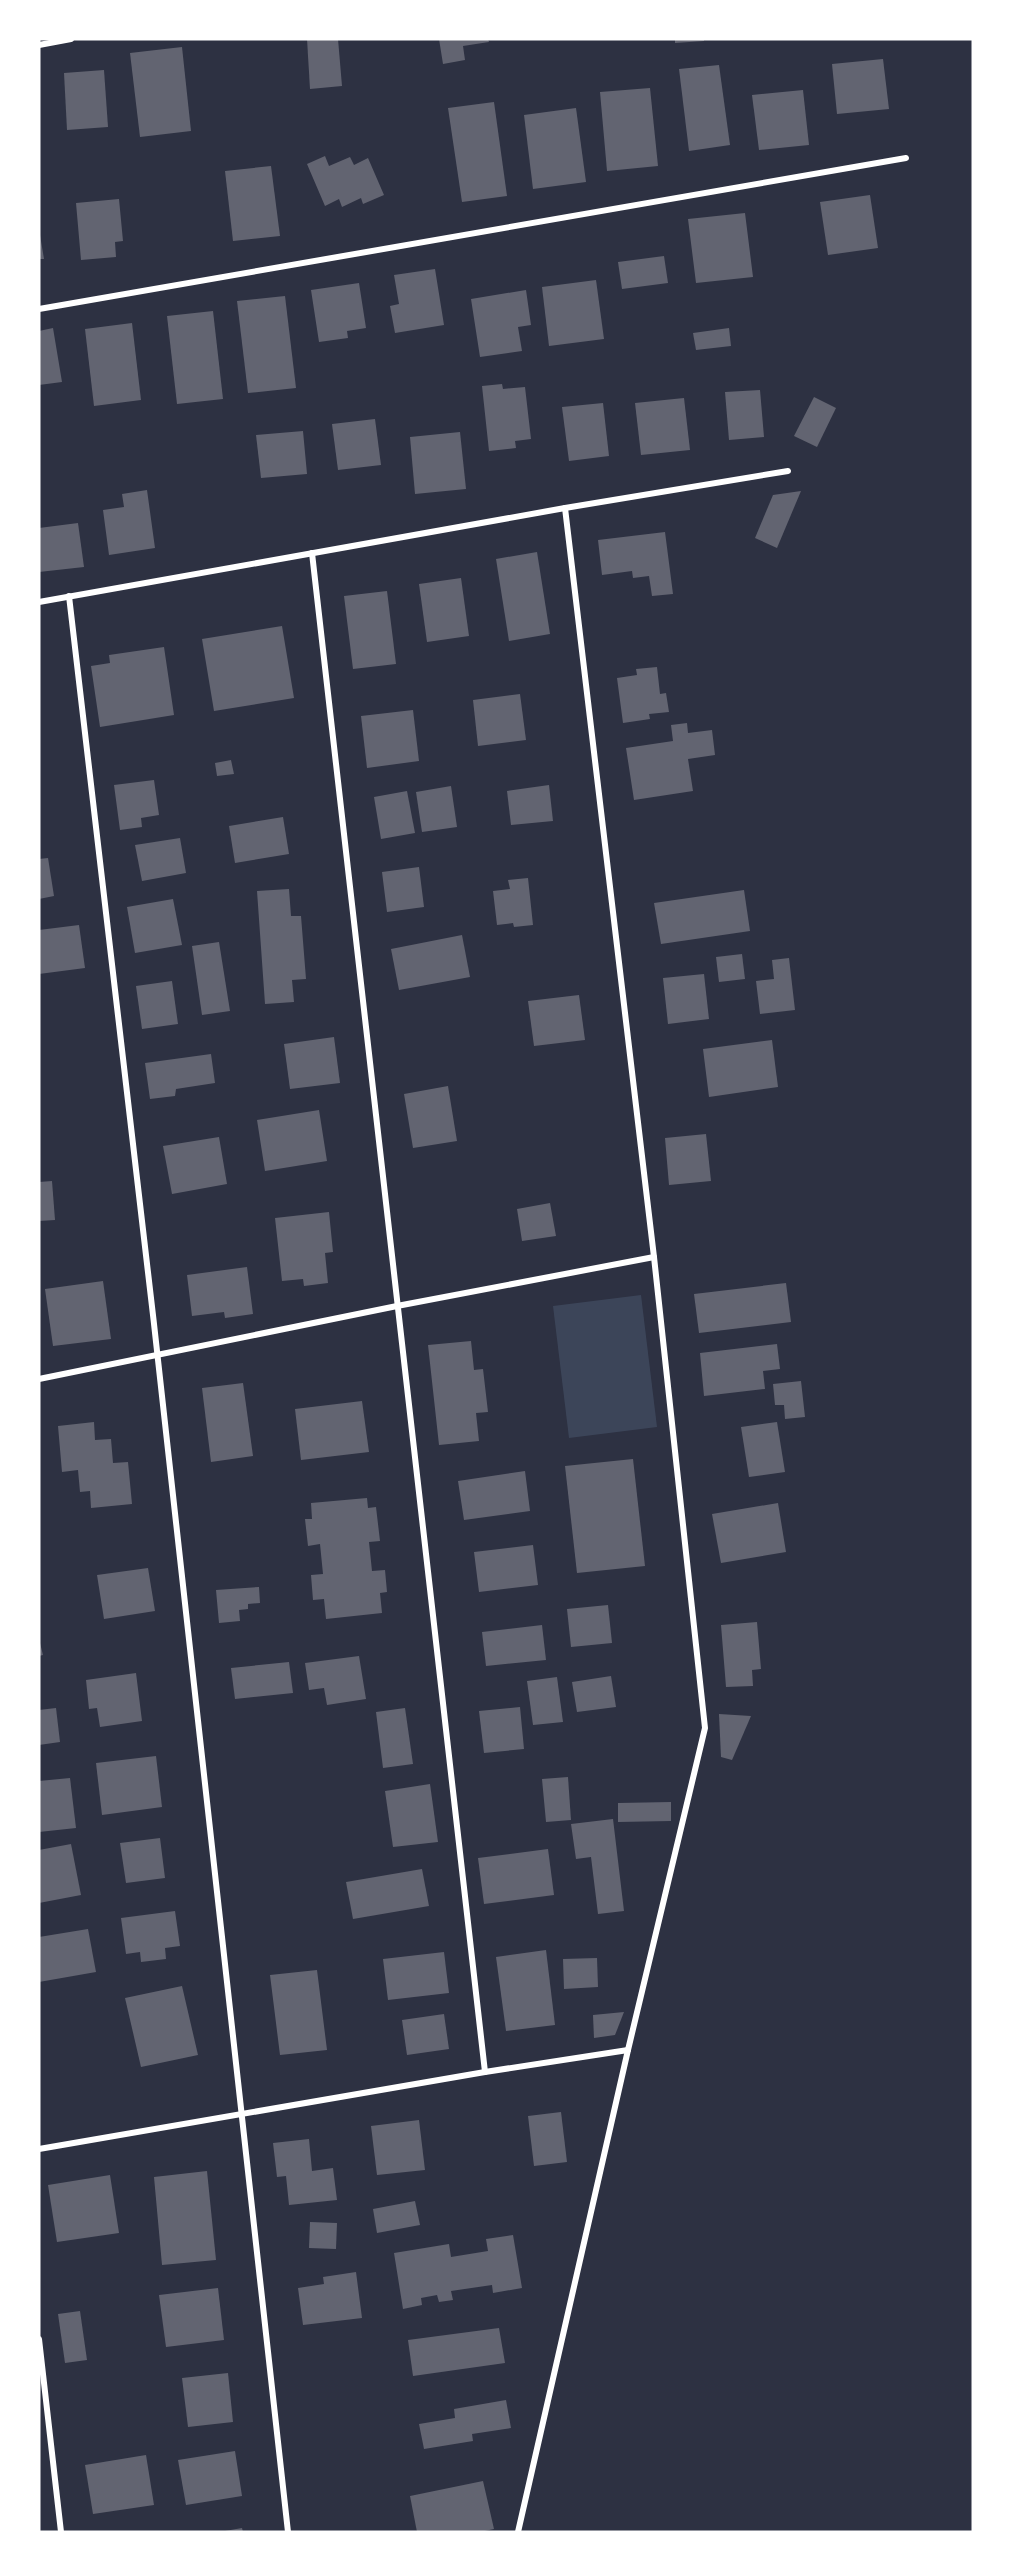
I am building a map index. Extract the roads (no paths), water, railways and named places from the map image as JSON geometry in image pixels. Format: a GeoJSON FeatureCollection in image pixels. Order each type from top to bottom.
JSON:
{"type":"FeatureCollection","features":[{"type":"Feature","properties":{"kind":"street"},"geometry":{"type":"LineString","coordinates":[[39,45],[71,39]]}},
{"type":"Feature","properties":{"kind":"street"},"geometry":{"type":"LineString","coordinates":[[39,309],[906,158]]}},
{"type":"Feature","properties":{"kind":"street"},"geometry":{"type":"LineString","coordinates":[[39,602],[565,508],[788,471]]}},
{"type":"Feature","properties":{"kind":"street"},"geometry":{"type":"LineString","coordinates":[[518,2532],[628,2050],[705,1728],[654,1257],[565,508]]}},
{"type":"Feature","properties":{"kind":"street"},"geometry":{"type":"LineString","coordinates":[[312,553],[485,2072]]}},
{"type":"Feature","properties":{"kind":"street"},"geometry":{"type":"LineString","coordinates":[[69,596],[244,2113],[288,2532]]}},
{"type":"Feature","properties":{"kind":"street"},"geometry":{"type":"LineString","coordinates":[[39,1379],[397,1306],[654,1257]]}},
{"type":"Feature","properties":{"kind":"street"},"geometry":{"type":"LineString","coordinates":[[39,2149],[485,2072],[628,2050]]}},
{"type":"Feature","properties":{"kind":"street"},"geometry":{"type":"LineString","coordinates":[[39,2339],[62,2532]]}}]}
